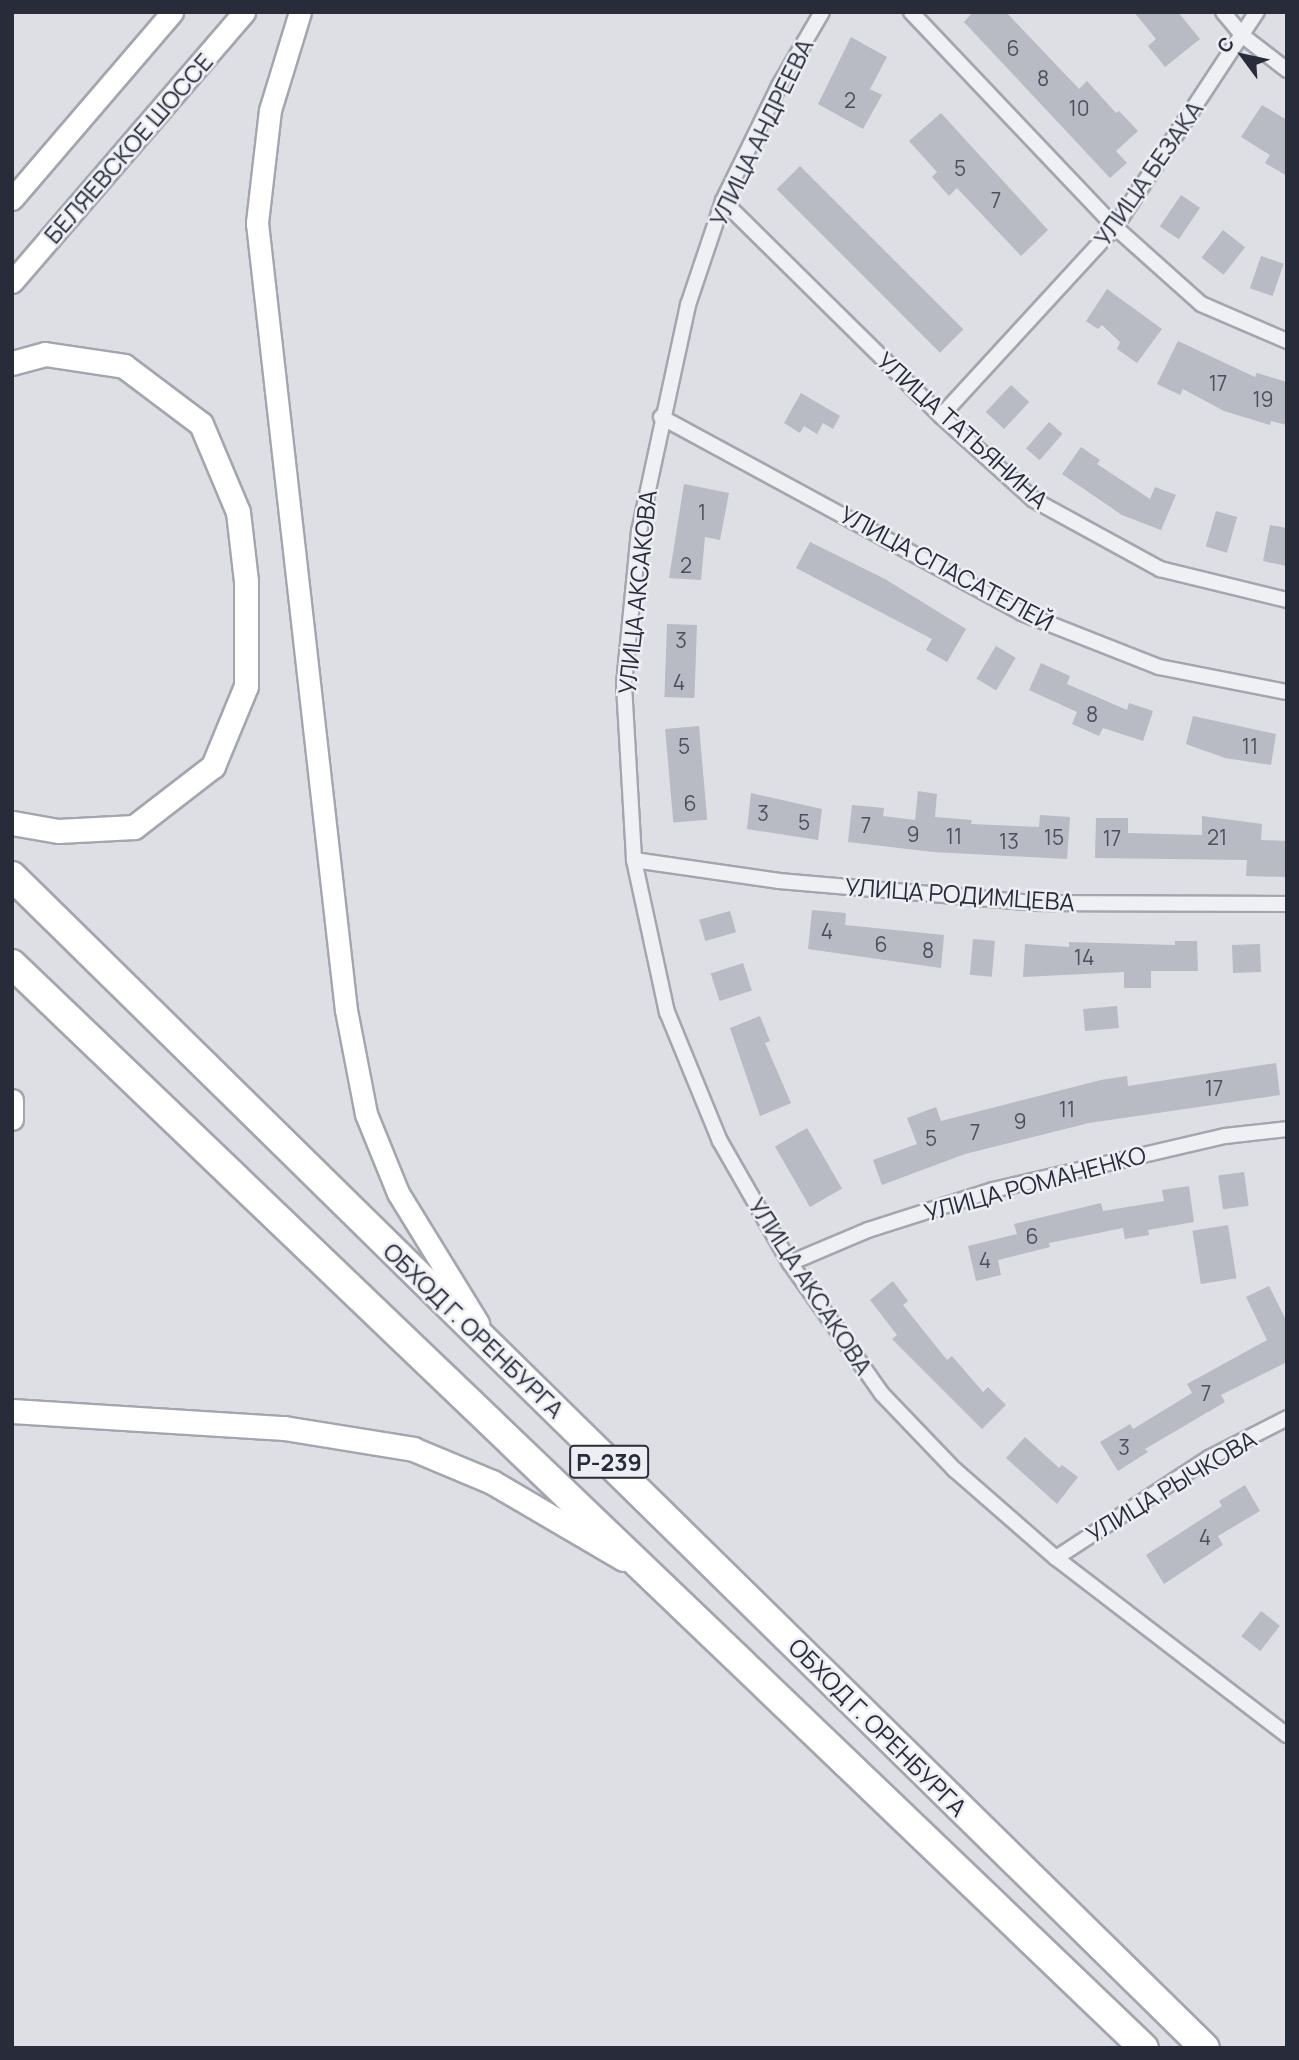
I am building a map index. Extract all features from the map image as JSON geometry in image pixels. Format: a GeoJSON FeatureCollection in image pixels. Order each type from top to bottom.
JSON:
{"type":"FeatureCollection","features":[{"type":"Feature","properties":{"kind":"highway","name":"ОБХОД Г. ОРЕНБУРГА"},"geometry":{"type":"LineString","coordinates":[[12,876],[1205,2048]]}},
{"type":"Feature","properties":{"kind":"highway","name":"ОБХОД Г. ОРЕНБУРГА"},"geometry":{"type":"LineString","coordinates":[[12,964],[1144,2048]]}},
{"type":"Feature","properties":{"kind":"main road"},"geometry":{"type":"LineString","coordinates":[[12,199],[172,12]]}},
{"type":"Feature","properties":{"kind":"main road","name":"БЕЛЯЕВСКОЕ ШОССЕ"},"geometry":{"type":"LineString","coordinates":[[12,282],[244,12]]}},
{"type":"Feature","properties":{"kind":"main road"},"geometry":{"type":"LineString","coordinates":[[300,12],[270,110],[257,223],[346,1010],[366,1114],[398,1193],[494,1349]]}},
{"type":"Feature","properties":{"kind":"main road"},"geometry":{"type":"LineString","coordinates":[[12,363],[45,354],[124,366],[201,424],[238,512],[246,581],[246,686],[213,766],[134,827],[58,831],[12,823]]}},
{"type":"Feature","properties":{"kind":"main road"},"geometry":{"type":"LineString","coordinates":[[12,1100],[12,1119]]}},
{"type":"Feature","properties":{"kind":"main road"},"geometry":{"type":"LineString","coordinates":[[12,1411],[284,1428],[413,1449],[492,1482],[646,1573]]}},
{"type":"Feature","properties":{"kind":"street","name":"УЛИЦА АНДРЕЕВА"},"geometry":{"type":"LineString","coordinates":[[661,417],[688,305],[723,201],[779,86],[822,12]]}},
{"type":"Feature","properties":{"kind":"street"},"geometry":{"type":"LineString","coordinates":[[911,12],[1115,227],[1201,304],[1287,341]]}},
{"type":"Feature","properties":{"kind":"street"},"geometry":{"type":"LineString","coordinates":[[1223,12],[1242,36],[1287,71]]}},
{"type":"Feature","properties":{"kind":"street","name":"УЛИЦА БЕЗАКА"},"geometry":{"type":"LineString","coordinates":[[941,416],[1115,227],[1257,12]]}},
{"type":"Feature","properties":{"kind":"street","name":"УЛИЦА ТАТЬЯНИНА"},"geometry":{"type":"LineString","coordinates":[[723,201],[941,416],[1034,500],[1160,569],[1287,600]]}},
{"type":"Feature","properties":{"kind":"street","name":"УЛИЦА СПАСАТЕЛЕЙ"},"geometry":{"type":"LineString","coordinates":[[661,417],[1022,613],[1159,667],[1287,692]]}},
{"type":"Feature","properties":{"kind":"street","name":"УЛИЦА АКСАКОВА"},"geometry":{"type":"LineString","coordinates":[[661,417],[639,531],[624,685],[634,860],[667,1012],[720,1141],[790,1263],[882,1394],[956,1470],[1056,1558],[1287,1735]]}},
{"type":"Feature","properties":{"kind":"street","name":"УЛИЦА РОДИМЦЕВА"},"geometry":{"type":"LineString","coordinates":[[634,860],[779,881],[1034,903],[1287,904]]}},
{"type":"Feature","properties":{"kind":"street","name":"УЛИЦА РОМАНЕНКО"},"geometry":{"type":"LineString","coordinates":[[790,1263],[868,1230],[993,1190],[1212,1139],[1287,1129]]}},
{"type":"Feature","properties":{"kind":"street","name":"УЛИЦА РЫЧКОВА"},"geometry":{"type":"LineString","coordinates":[[1056,1558],[1209,1458],[1287,1418]]}},
{"type":"Feature","properties":{"kind":"building"},"geometry":{"type":"Polygon","coordinates":[[[973,12],[1006,12],[1079,89],[1087,81],[1116,113],[1119,111],[1138,131],[1116,151],[1127,163],[1110,178],[964,22],[973,12]]]}},
{"type":"Feature","properties":{"kind":"building"},"geometry":{"type":"Polygon","coordinates":[[[1134,12],[1178,12],[1200,39],[1165,67],[1148,46],[1156,39],[1134,12]]]}},
{"type":"Feature","properties":{"kind":"building"},"geometry":{"type":"Polygon","coordinates":[[[851,37],[887,57],[870,89],[882,95],[863,129],[818,104],[851,37]]]}},
{"type":"Feature","properties":{"kind":"building"},"geometry":{"type":"Polygon","coordinates":[[[1262,105],[1287,120],[1287,176],[1265,163],[1270,155],[1241,137],[1262,105]]]}},
{"type":"Feature","properties":{"kind":"building"},"geometry":{"type":"Polygon","coordinates":[[[941,113],[1048,230],[1021,256],[957,188],[949,196],[932,177],[937,172],[909,141],[941,113]]]}},
{"type":"Feature","properties":{"kind":"building"},"geometry":{"type":"Polygon","coordinates":[[[800,166],[963,329],[940,353],[777,189],[800,166]]]}},
{"type":"Feature","properties":{"kind":"building"},"geometry":{"type":"Polygon","coordinates":[[[1181,195],[1200,208],[1179,239],[1160,227],[1181,195]]]}},
{"type":"Feature","properties":{"kind":"building"},"geometry":{"type":"Polygon","coordinates":[[[1223,230],[1245,247],[1224,275],[1201,258],[1223,230]]]}},
{"type":"Feature","properties":{"kind":"building"},"geometry":{"type":"Polygon","coordinates":[[[1261,256],[1284,264],[1273,296],[1250,288],[1261,256]]]}},
{"type":"Feature","properties":{"kind":"building"},"geometry":{"type":"Polygon","coordinates":[[[1107,289],[1162,329],[1137,363],[1117,349],[1120,342],[1102,325],[1098,329],[1086,321],[1107,289]]]}},
{"type":"Feature","properties":{"kind":"building"},"geometry":{"type":"Polygon","coordinates":[[[1178,341],[1255,377],[1257,373],[1287,382],[1287,425],[1271,421],[1270,425],[1224,411],[1183,389],[1180,395],[1157,384],[1178,341]]]}},
{"type":"Feature","properties":{"kind":"building"},"geometry":{"type":"Polygon","coordinates":[[[1011,385],[1029,402],[1004,429],[986,412],[1011,385]]]}},
{"type":"Feature","properties":{"kind":"building"},"geometry":{"type":"Polygon","coordinates":[[[801,393],[840,416],[833,429],[823,423],[817,434],[804,426],[800,433],[784,423],[801,393]]]}},
{"type":"Feature","properties":{"kind":"building"},"geometry":{"type":"Polygon","coordinates":[[[1049,422],[1063,434],[1040,460],[1026,448],[1049,422]]]}},
{"type":"Feature","properties":{"kind":"building"},"geometry":{"type":"Polygon","coordinates":[[[1081,447],[1100,460],[1097,464],[1150,499],[1155,487],[1176,495],[1161,530],[1122,515],[1062,474],[1081,447]]]}},
{"type":"Feature","properties":{"kind":"building"},"geometry":{"type":"Polygon","coordinates":[[[684,484],[729,493],[720,540],[705,537],[701,580],[669,578],[684,484]]]}},
{"type":"Feature","properties":{"kind":"building"},"geometry":{"type":"Polygon","coordinates":[[[1216,511],[1237,517],[1227,553],[1206,547],[1216,511]]]}},
{"type":"Feature","properties":{"kind":"building"},"geometry":{"type":"Polygon","coordinates":[[[1270,525],[1287,528],[1287,566],[1263,561],[1270,525]]]}},
{"type":"Feature","properties":{"kind":"building"},"geometry":{"type":"Polygon","coordinates":[[[810,542],[885,579],[966,629],[947,662],[926,650],[932,639],[796,568],[810,542]]]}},
{"type":"Feature","properties":{"kind":"building"},"geometry":{"type":"Polygon","coordinates":[[[667,624],[697,625],[694,698],[664,697],[667,624]]]}},
{"type":"Feature","properties":{"kind":"building"},"geometry":{"type":"Polygon","coordinates":[[[996,646],[1016,658],[996,690],[976,679],[996,646]]]}},
{"type":"Feature","properties":{"kind":"building"},"geometry":{"type":"Polygon","coordinates":[[[1041,663],[1070,676],[1067,684],[1127,710],[1129,703],[1153,711],[1143,741],[1103,728],[1099,736],[1072,724],[1077,712],[1029,690],[1041,663]]]}},
{"type":"Feature","properties":{"kind":"building"},"geometry":{"type":"Polygon","coordinates":[[[1193,716],[1276,734],[1271,765],[1225,758],[1186,744],[1193,716]]]}},
{"type":"Feature","properties":{"kind":"building"},"geometry":{"type":"Polygon","coordinates":[[[699,726],[707,820],[673,823],[665,729],[699,726]]]}},
{"type":"Feature","properties":{"kind":"building"},"geometry":{"type":"Polygon","coordinates":[[[918,791],[937,794],[935,817],[972,820],[971,824],[1039,827],[1040,815],[1070,817],[1067,859],[933,852],[848,842],[852,805],[884,808],[883,816],[915,820],[918,791]]]}},
{"type":"Feature","properties":{"kind":"building"},"geometry":{"type":"Polygon","coordinates":[[[751,793],[822,809],[818,840],[747,829],[751,793]]]}},
{"type":"Feature","properties":{"kind":"building"},"geometry":{"type":"Polygon","coordinates":[[[1202,816],[1262,824],[1261,840],[1287,841],[1287,877],[1246,876],[1247,860],[1095,858],[1096,818],[1128,818],[1128,833],[1202,835],[1202,816]]]}},
{"type":"Feature","properties":{"kind":"building"},"geometry":{"type":"Polygon","coordinates":[[[812,910],[846,913],[845,925],[944,935],[941,968],[808,949],[812,910]]]}},
{"type":"Feature","properties":{"kind":"building"},"geometry":{"type":"Polygon","coordinates":[[[730,911],[736,932],[705,941],[699,920],[730,911]]]}},
{"type":"Feature","properties":{"kind":"building"},"geometry":{"type":"Polygon","coordinates":[[[973,939],[995,941],[992,977],[970,975],[973,939]]]}},
{"type":"Feature","properties":{"kind":"building"},"geometry":{"type":"Polygon","coordinates":[[[1175,941],[1197,941],[1198,971],[1151,971],[1151,988],[1124,988],[1124,972],[1023,977],[1025,944],[1069,947],[1069,942],[1175,945],[1175,941]]]}},
{"type":"Feature","properties":{"kind":"building"},"geometry":{"type":"Polygon","coordinates":[[[1260,944],[1261,972],[1233,973],[1232,945],[1260,944]]]}},
{"type":"Feature","properties":{"kind":"building"},"geometry":{"type":"Polygon","coordinates":[[[743,963],[752,991],[720,1001],[711,974],[743,963]]]}},
{"type":"Feature","properties":{"kind":"building"},"geometry":{"type":"Polygon","coordinates":[[[1117,1006],[1119,1028],[1085,1031],[1083,1009],[1117,1006]]]}},
{"type":"Feature","properties":{"kind":"building"},"geometry":{"type":"Polygon","coordinates":[[[760,1016],[770,1041],[765,1043],[791,1103],[760,1116],[730,1028],[760,1016]]]}},
{"type":"Feature","properties":{"kind":"building"},"geometry":{"type":"Polygon","coordinates":[[[1276,1063],[1280,1095],[1089,1123],[965,1154],[882,1185],[873,1160],[917,1144],[907,1118],[936,1107],[941,1121],[1101,1080],[1127,1076],[1128,1086],[1276,1063]]]}},
{"type":"Feature","properties":{"kind":"building"},"geometry":{"type":"Polygon","coordinates":[[[807,1128],[842,1189],[810,1207],[775,1146],[807,1128]]]}},
{"type":"Feature","properties":{"kind":"building"},"geometry":{"type":"Polygon","coordinates":[[[1244,1172],[1249,1206],[1223,1209],[1218,1176],[1244,1172]]]}},
{"type":"Feature","properties":{"kind":"building"},"geometry":{"type":"Polygon","coordinates":[[[1189,1186],[1194,1222],[1148,1230],[1149,1235],[1125,1239],[1123,1228],[1049,1243],[1050,1247],[998,1260],[1001,1275],[976,1281],[968,1246],[1017,1234],[1014,1224],[1101,1203],[1103,1211],[1164,1201],[1162,1190],[1189,1186]]]}},
{"type":"Feature","properties":{"kind":"building"},"geometry":{"type":"Polygon","coordinates":[[[1228,1225],[1236,1278],[1201,1284],[1192,1231],[1228,1225]]]}},
{"type":"Feature","properties":{"kind":"building"},"geometry":{"type":"Polygon","coordinates":[[[893,1281],[908,1301],[903,1305],[947,1360],[952,1356],[983,1392],[988,1387],[1006,1405],[982,1429],[892,1339],[897,1335],[870,1300],[893,1281]]]}},
{"type":"Feature","properties":{"kind":"building"},"geometry":{"type":"Polygon","coordinates":[[[1269,1286],[1287,1322],[1287,1362],[1221,1395],[1225,1402],[1145,1449],[1148,1452],[1118,1471],[1100,1442],[1130,1424],[1133,1429],[1192,1393],[1187,1384],[1267,1340],[1246,1297],[1269,1286]]]}},
{"type":"Feature","properties":{"kind":"building"},"geometry":{"type":"Polygon","coordinates":[[[1025,1437],[1059,1468],[1062,1465],[1078,1477],[1057,1504],[1006,1458],[1025,1437]]]}},
{"type":"Feature","properties":{"kind":"building"},"geometry":{"type":"Polygon","coordinates":[[[1245,1485],[1260,1511],[1218,1536],[1223,1545],[1164,1584],[1146,1555],[1222,1506],[1219,1501],[1245,1485]]]}},
{"type":"Feature","properties":{"kind":"building"},"geometry":{"type":"Polygon","coordinates":[[[1261,1611],[1280,1626],[1260,1651],[1241,1636],[1261,1611]]]}}]}
